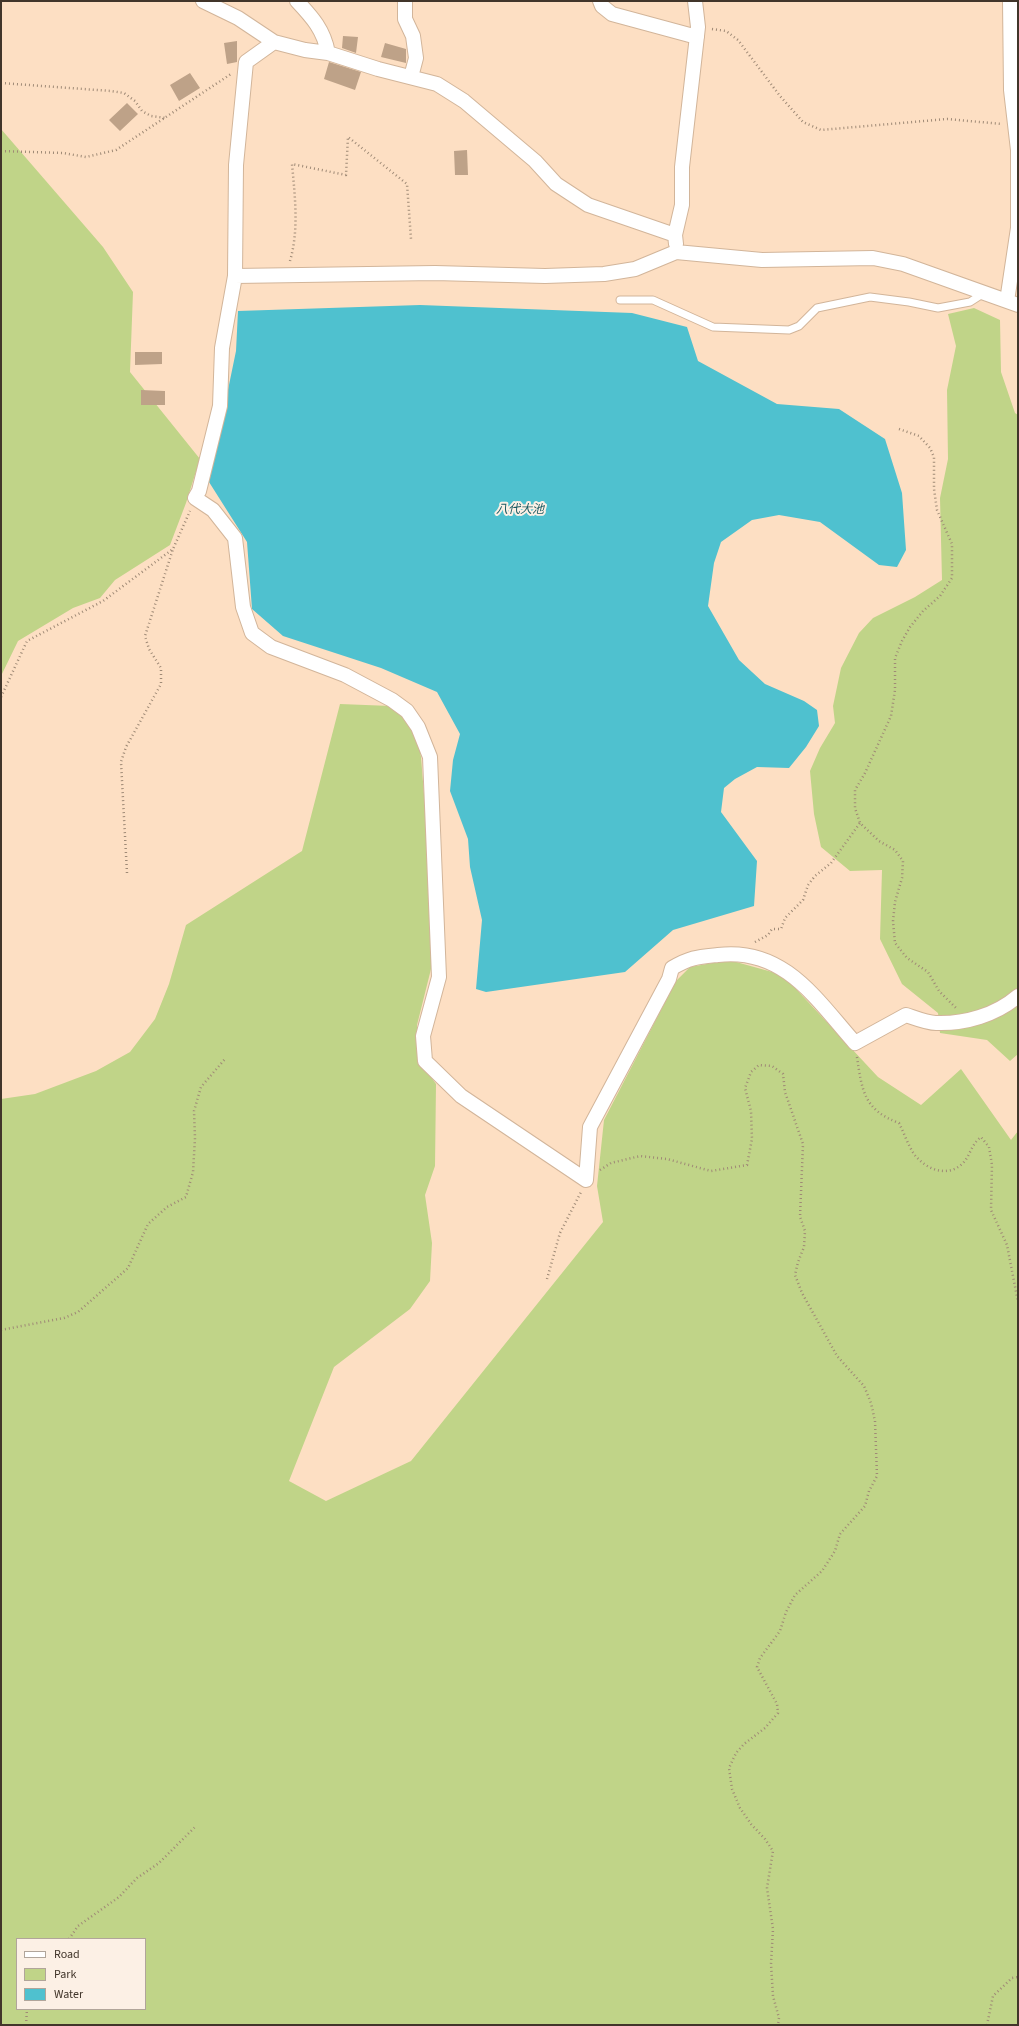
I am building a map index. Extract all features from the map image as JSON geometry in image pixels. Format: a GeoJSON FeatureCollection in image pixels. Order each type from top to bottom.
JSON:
{"type":"FeatureCollection","features":[{"type":"Feature","properties":{"kind":"street"},"geometry":{"type":"LineString","coordinates":[[203,1],[238,18],[274,42],[305,50],[328,53],[411,78],[437,84],[464,101],[535,161],[556,184],[588,205],[675,235]]}},
{"type":"Feature","properties":{"kind":"street"},"geometry":{"type":"LineString","coordinates":[[297,1],[311,15],[318,26],[326,40],[328,53]]}},
{"type":"Feature","properties":{"kind":"street"},"geometry":{"type":"LineString","coordinates":[[406,1],[406,19],[413,36],[416,58],[411,78]]}},
{"type":"Feature","properties":{"kind":"street"},"geometry":{"type":"LineString","coordinates":[[600,1],[602,6],[612,14],[697,32]]}},
{"type":"Feature","properties":{"kind":"street"},"geometry":{"type":"LineString","coordinates":[[676,252],[675,235],[682,205],[682,167],[697,32],[694,1]]}},
{"type":"Feature","properties":{"kind":"street"},"geometry":{"type":"LineString","coordinates":[[235,276],[435,273],[545,276],[604,274],[635,270],[676,252],[762,260],[873,258],[903,264],[1012,303],[1018,228],[1018,150],[1011,90],[1010,1]]}},
{"type":"Feature","properties":{"kind":"street"},"geometry":{"type":"LineString","coordinates":[[274,42],[246,62],[236,165],[235,276],[222,348],[220,406],[199,490],[195,498],[213,510],[235,538],[243,607],[252,633],[271,647],[345,675],[392,700],[406,711],[418,727],[425,740],[430,757],[439,977],[423,1036],[425,1061],[461,1096],[586,1180],[590,1127],[669,979],[672,968],[689,958],[735,953],[766,960],[797,978],[854,1043],[906,1015],[935,1023],[970,1021],[1008,1004],[1018,996]]}},
{"type":"Feature","properties":{"kind":"lane"},"geometry":{"type":"LineString","coordinates":[[620,300],[653,300],[713,328],[789,330],[799,326],[817,308],[870,298],[910,302],[938,308],[970,302],[984,293]]}},
{"type":"Feature","properties":{"kind":"path"},"geometry":{"type":"LineString","coordinates":[[697,32],[726,31],[738,40],[780,96],[803,122],[821,130],[947,118],[1015,125]]}},
{"type":"Feature","properties":{"kind":"path"},"geometry":{"type":"LineString","coordinates":[[1,151],[63,153],[86,156],[116,150],[166,118],[246,62]]}},
{"type":"Feature","properties":{"kind":"path"},"geometry":{"type":"LineString","coordinates":[[1,83],[111,90],[124,93],[135,101],[142,111],[151,116],[166,118]]}},
{"type":"Feature","properties":{"kind":"path"},"geometry":{"type":"LineString","coordinates":[[286,275],[294,244],[295,201],[292,164],[346,175],[348,137],[406,184],[411,239]]}},
{"type":"Feature","properties":{"kind":"path"},"geometry":{"type":"LineString","coordinates":[[899,429],[919,436],[930,448],[934,457],[934,489],[937,510],[952,544],[952,578],[940,596],[923,611],[910,627],[895,658],[895,690],[891,716],[865,773],[855,790],[855,808],[860,823],[879,841],[895,850],[903,861],[902,878],[895,902],[893,920],[896,943],[907,958],[928,972],[939,991],[970,1021]]}},
{"type":"Feature","properties":{"kind":"path"},"geometry":{"type":"LineString","coordinates":[[127,873],[121,762],[126,747],[161,684],[161,668],[149,649],[145,636],[173,549],[195,498]]}},
{"type":"Feature","properties":{"kind":"path"},"geometry":{"type":"LineString","coordinates":[[1,697],[27,641],[103,601],[173,549]]}},
{"type":"Feature","properties":{"kind":"path"},"geometry":{"type":"LineString","coordinates":[[740,954],[752,944],[768,935],[772,929],[781,929],[784,918],[803,900],[808,885],[815,876],[831,863],[860,823]]}},
{"type":"Feature","properties":{"kind":"path"},"geometry":{"type":"LineString","coordinates":[[854,1043],[861,1087],[871,1107],[889,1120],[899,1123],[914,1154],[926,1165],[936,1170],[950,1172],[963,1164],[975,1141],[981,1137],[989,1147],[992,1165],[991,1210],[1007,1245],[1018,1302]]}},
{"type":"Feature","properties":{"kind":"path"},"geometry":{"type":"LineString","coordinates":[[1,1330],[64,1318],[78,1312],[128,1268],[148,1224],[167,1207],[186,1198],[193,1172],[196,1138],[194,1112],[201,1087],[224,1059]]}},
{"type":"Feature","properties":{"kind":"path"},"geometry":{"type":"LineString","coordinates":[[547,1279],[560,1233],[586,1180],[611,1163],[640,1156],[674,1160],[711,1171],[747,1165],[752,1139],[751,1112],[745,1088],[751,1072],[759,1065],[772,1066],[783,1074],[785,1092],[803,1144],[800,1217],[805,1231],[804,1247],[795,1275],[802,1293],[837,1356],[864,1386],[871,1403],[875,1421],[877,1476],[869,1491],[865,1506],[840,1534],[835,1551],[822,1570],[795,1595],[786,1612],[780,1631],[760,1658],[756,1666],[777,1704],[778,1714],[765,1728],[744,1744],[736,1753],[729,1768],[732,1789],[740,1808],[773,1851],[767,1888],[773,1929],[771,1964],[773,1996],[779,2018],[778,2025]]}},
{"type":"Feature","properties":{"kind":"path"},"geometry":{"type":"LineString","coordinates":[[70,1938],[78,1926],[119,1897],[137,1878],[159,1863],[196,1826]]}},
{"type":"Feature","properties":{"kind":"path"},"geometry":{"type":"LineString","coordinates":[[987,2025],[994,1996],[1012,1978],[1018,1977]]}},
{"type":"Feature","properties":{"kind":"path"},"geometry":{"type":"LineString","coordinates":[[26,2025],[27,2010]]}},
{"type":"Feature","properties":{"kind":"green space"},"geometry":{"type":"Polygon","coordinates":[[[1,129],[103,247],[133,292],[130,372],[200,459],[186,503],[170,545],[115,580],[100,598],[73,608],[18,641],[1,676],[1,129]]]}},
{"type":"Feature","properties":{"kind":"green space"},"geometry":{"type":"Polygon","coordinates":[[[974,308],[1000,320],[1001,372],[1015,413],[1018,415],[1018,1054],[1010,1061],[987,1040],[940,1033],[938,1013],[902,984],[880,939],[882,870],[850,871],[821,847],[814,814],[810,771],[820,748],[835,723],[833,706],[841,668],[859,633],[873,618],[915,597],[942,580],[940,498],[948,459],[947,390],[956,346],[948,314],[974,308]]]}},
{"type":"Feature","properties":{"kind":"green space"},"geometry":{"type":"Polygon","coordinates":[[[340,704],[391,706],[416,731],[421,757],[429,856],[432,965],[417,1025],[417,1057],[436,1084],[435,1166],[425,1195],[432,1243],[430,1281],[410,1309],[334,1367],[289,1481],[326,1501],[411,1461],[603,1222],[597,1186],[604,1120],[676,981],[690,967],[729,960],[783,975],[878,1077],[921,1105],[961,1069],[1011,1140],[1018,1131],[1018,2025],[1,2025],[1,1099],[35,1094],[96,1071],[130,1052],[155,1019],[169,984],[186,925],[302,851],[340,704]]]}},
{"type":"Feature","properties":{"kind":"water","name":"八代大池"},"geometry":{"type":"Polygon","coordinates":[[[420,305],[632,313],[687,327],[698,361],[777,404],[839,409],[885,439],[902,493],[906,550],[897,567],[879,565],[820,522],[779,515],[752,520],[721,542],[714,563],[708,606],[739,660],[765,684],[804,701],[817,710],[819,726],[806,747],[789,768],[757,767],[735,779],[724,788],[721,812],[757,861],[754,906],[673,930],[625,972],[486,992],[476,989],[482,920],[470,867],[468,839],[450,791],[453,760],[460,734],[437,692],[381,668],[283,636],[252,609],[247,542],[209,482],[236,351],[238,311],[420,305]]]}},
{"type":"Feature","properties":{"kind":"building"},"geometry":{"type":"Polygon","coordinates":[[[343,36],[358,37],[356,53],[342,48],[343,36]]]}},
{"type":"Feature","properties":{"kind":"building"},"geometry":{"type":"Polygon","coordinates":[[[237,41],[237,62],[227,64],[224,43],[237,41]]]}},
{"type":"Feature","properties":{"kind":"building"},"geometry":{"type":"Polygon","coordinates":[[[385,43],[406,49],[406,63],[381,57],[385,43]]]}},
{"type":"Feature","properties":{"kind":"building"},"geometry":{"type":"Polygon","coordinates":[[[329,62],[361,72],[355,90],[324,79],[329,62]]]}},
{"type":"Feature","properties":{"kind":"building"},"geometry":{"type":"Polygon","coordinates":[[[190,73],[200,88],[179,101],[170,85],[190,73]]]}},
{"type":"Feature","properties":{"kind":"building"},"geometry":{"type":"Polygon","coordinates":[[[127,103],[138,114],[120,131],[109,120],[127,103]]]}},
{"type":"Feature","properties":{"kind":"building"},"geometry":{"type":"Polygon","coordinates":[[[467,150],[468,175],[455,175],[454,151],[467,150]]]}},
{"type":"Feature","properties":{"kind":"building"},"geometry":{"type":"Polygon","coordinates":[[[135,352],[162,352],[162,364],[135,365],[135,352]]]}},
{"type":"Feature","properties":{"kind":"building"},"geometry":{"type":"Polygon","coordinates":[[[141,390],[165,391],[165,405],[141,405],[141,390]]]}}]}
